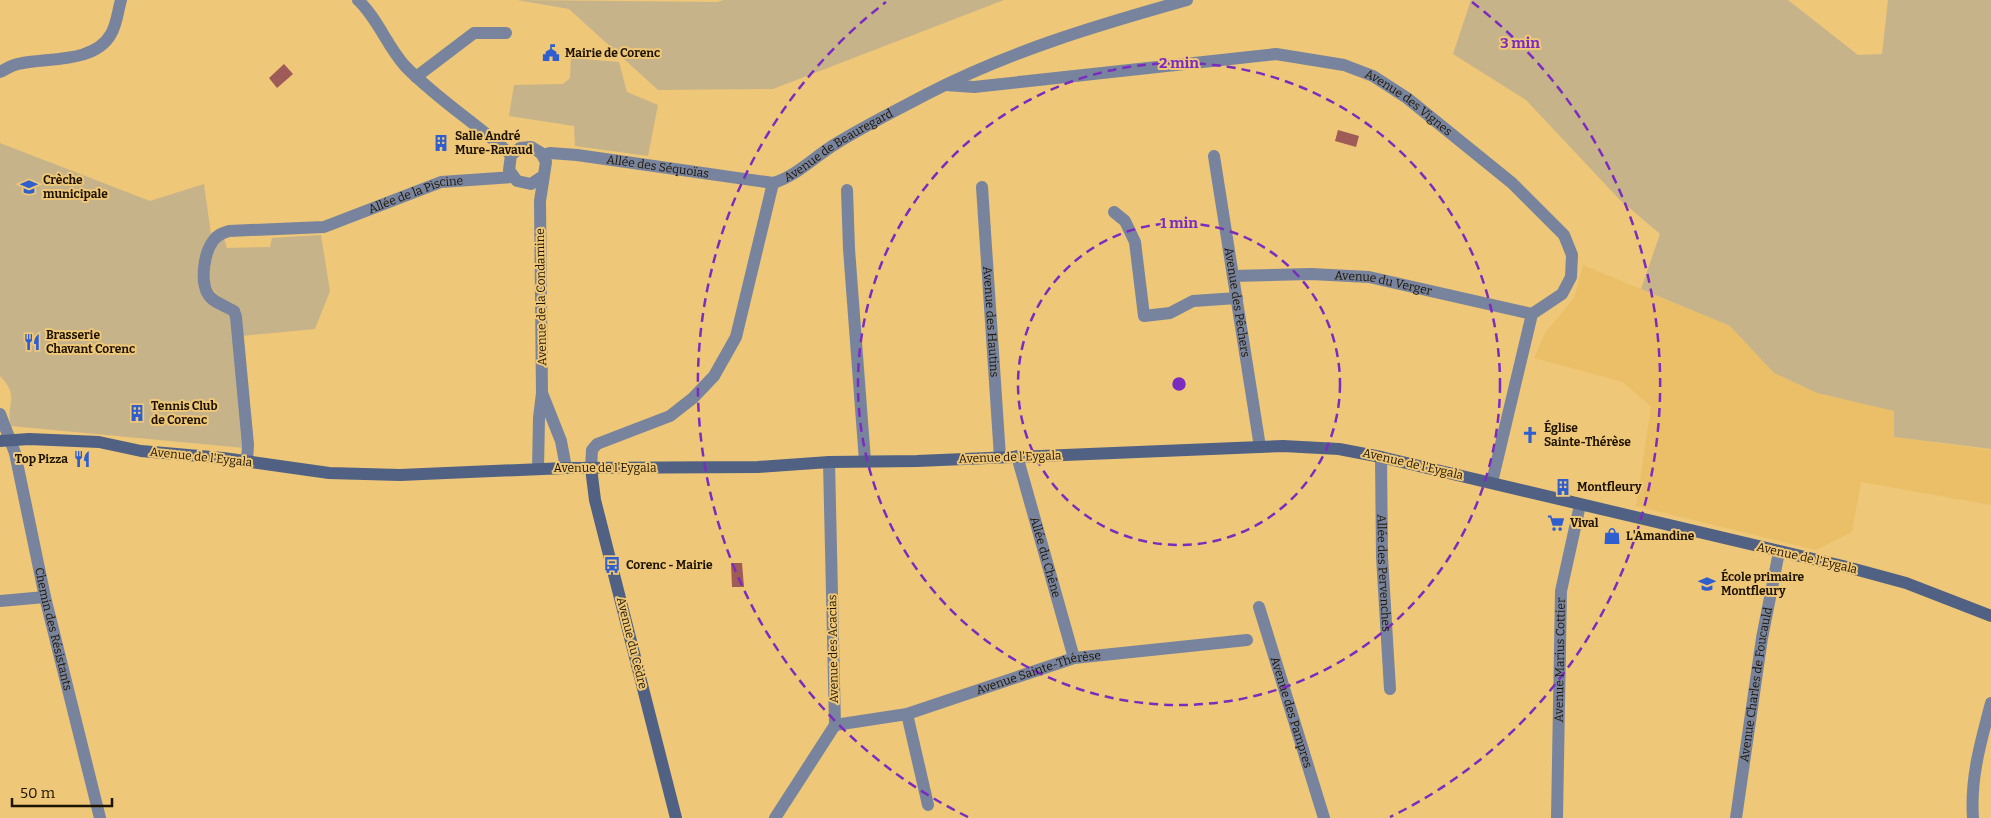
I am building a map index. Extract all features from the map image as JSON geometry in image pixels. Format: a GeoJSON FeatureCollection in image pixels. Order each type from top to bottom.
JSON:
{"type":"FeatureCollection","features":[{"type":"Feature","properties":{"kind":"street"},"geometry":{"type":"LineString","coordinates":[[0,72],[17,64],[77,55],[98,47],[112,33],[121,0]]}},
{"type":"Feature","properties":{"kind":"street"},"geometry":{"type":"LineString","coordinates":[[358,0],[377,22],[403,63],[416,77],[511,155]]}},
{"type":"Feature","properties":{"kind":"street","name":"Avenue de Beauregard"},"geometry":{"type":"LineString","coordinates":[[591,468],[592,450],[597,444],[670,416],[714,376],[728,354],[739,326],[773,184],[786,180],[838,142],[946,85],[1011,54],[1115,20],[1187,0]]}},
{"type":"Feature","properties":{"kind":"street"},"geometry":{"type":"LineString","coordinates":[[416,77],[474,33],[506,32]]}},
{"type":"Feature","properties":{"kind":"street","name":"Avenue des Vignes"},"geometry":{"type":"LineString","coordinates":[[946,85],[974,88],[1276,54],[1344,65],[1373,76],[1408,98],[1512,183],[1564,235],[1572,255],[1571,277],[1562,294],[1532,314]]}},
{"type":"Feature","properties":{"kind":"street"},"geometry":{"type":"LineString","coordinates":[[540,201],[512,176],[508,166],[511,155],[520,148],[528,146],[537,149],[543,155]]}},
{"type":"Feature","properties":{"kind":"street","name":"Allée des Séquoïas"},"geometry":{"type":"LineString","coordinates":[[543,155],[550,153],[570,154],[773,184]]}},
{"type":"Feature","properties":{"kind":"street","name":"Avenue de la Condamine"},"geometry":{"type":"LineString","coordinates":[[538,469],[539,418],[542,393],[540,201],[546,165],[543,155]]}},
{"type":"Feature","properties":{"kind":"street","name":"Avenue des Pêchers"},"geometry":{"type":"LineString","coordinates":[[1214,156],[1260,447]]}},
{"type":"Feature","properties":{"kind":"street","name":"Allée de la Piscine"},"geometry":{"type":"LineString","coordinates":[[247,461],[248,445],[236,317],[234,311],[208,295],[204,283],[207,254],[212,241],[219,234],[229,231],[324,228],[441,182],[512,176]]}},
{"type":"Feature","properties":{"kind":"street"},"geometry":{"type":"LineString","coordinates":[[523,184],[534,183],[543,176]]}},
{"type":"Feature","properties":{"kind":"street","name":"Avenue des Hautins"},"geometry":{"type":"LineString","coordinates":[[982,187],[1000,457]]}},
{"type":"Feature","properties":{"kind":"street"},"geometry":{"type":"LineString","coordinates":[[847,190],[849,248],[865,461]]}},
{"type":"Feature","properties":{"kind":"street"},"geometry":{"type":"LineString","coordinates":[[1114,212],[1126,221],[1135,242],[1144,316],[1170,313],[1193,301],[1237,298]]}},
{"type":"Feature","properties":{"kind":"street","name":"Avenue du Verger"},"geometry":{"type":"LineString","coordinates":[[1233,276],[1311,274],[1369,277],[1532,314]]}},
{"type":"Feature","properties":{"kind":"street"},"geometry":{"type":"LineString","coordinates":[[1492,482],[1532,314]]}},
{"type":"Feature","properties":{"kind":"street","name":"Avenue de la Condamine"},"geometry":{"type":"LineString","coordinates":[[542,393],[560,441],[566,468]]}},
{"type":"Feature","properties":{"kind":"street","name":"Chemin des Résistants"},"geometry":{"type":"LineString","coordinates":[[0,415],[4,440],[15,453],[45,597],[100,818]]}},
{"type":"Feature","properties":{"kind":"street","name":"Avenue de l'Eygala"},"geometry":{"type":"LineString","coordinates":[[4,440],[99,442],[160,453],[247,461],[330,473],[400,474],[566,468],[758,467],[829,462],[1260,447],[1339,449],[1381,456],[1492,482],[1906,583],[1991,616]]}},
{"type":"Feature","properties":{"kind":"street","name":"Allée du Chêne"},"geometry":{"type":"LineString","coordinates":[[1017,456],[1074,658]]}},
{"type":"Feature","properties":{"kind":"street","name":"Allée des Pervenches"},"geometry":{"type":"LineString","coordinates":[[1381,456],[1382,557],[1390,689]]}},
{"type":"Feature","properties":{"kind":"street","name":"Avenue des Acacias"},"geometry":{"type":"LineString","coordinates":[[829,462],[835,725]]}},
{"type":"Feature","properties":{"kind":"street","name":"Avenue du Cèdre"},"geometry":{"type":"LineString","coordinates":[[591,468],[595,500],[676,818]]}},
{"type":"Feature","properties":{"kind":"street","name":"Avenue Marius Cottier"},"geometry":{"type":"LineString","coordinates":[[1558,818],[1561,591],[1580,505]]}},
{"type":"Feature","properties":{"kind":"street","name":"Avenue Charles de Foucauld"},"geometry":{"type":"LineString","coordinates":[[1736,818],[1762,638],[1779,552]]}},
{"type":"Feature","properties":{"kind":"street"},"geometry":{"type":"LineString","coordinates":[[0,601],[45,597]]}},
{"type":"Feature","properties":{"kind":"street","name":"Avenue des Pampres"},"geometry":{"type":"LineString","coordinates":[[1259,607],[1324,818]]}},
{"type":"Feature","properties":{"kind":"street","name":"Avenue Sainte-Thérèse"},"geometry":{"type":"LineString","coordinates":[[835,725],[907,714],[1074,658],[1247,640]]}},
{"type":"Feature","properties":{"kind":"street"},"geometry":{"type":"LineString","coordinates":[[1973,818],[1972,791],[1977,757],[1991,703]]}},
{"type":"Feature","properties":{"kind":"street"},"geometry":{"type":"LineString","coordinates":[[907,714],[928,805]]}},
{"type":"Feature","properties":{"kind":"street"},"geometry":{"type":"LineString","coordinates":[[775,818],[835,725]]}},
{"type":"Feature","properties":{"kind":"shaded area"},"geometry":{"type":"Polygon","coordinates":[[[517,0],[717,2],[724,0],[1004,0],[773,89],[658,90],[569,9],[517,0]]]}},
{"type":"Feature","properties":{"kind":"shaded area"},"geometry":{"type":"Polygon","coordinates":[[[1471,0],[1788,0],[1858,55],[1882,54],[1888,0],[1991,0],[1991,449],[1894,437],[1894,411],[1817,393],[1774,373],[1730,326],[1641,289],[1660,234],[1619,199],[1526,100],[1453,54],[1471,0]]]}},
{"type":"Feature","properties":{"kind":"shaded area"},"geometry":{"type":"Polygon","coordinates":[[[571,58],[619,62],[627,92],[658,105],[648,156],[575,146],[574,126],[509,116],[514,85],[563,84],[570,78],[571,58]]]}},
{"type":"Feature","properties":{"kind":"shaded area"},"geometry":{"type":"Polygon","coordinates":[[[284,64],[293,74],[277,88],[269,78],[284,64]]]}},
{"type":"Feature","properties":{"kind":"shaded area"},"geometry":{"type":"Polygon","coordinates":[[[1338,130],[1359,136],[1356,147],[1335,141],[1338,130]]]}},
{"type":"Feature","properties":{"kind":"shaded area"},"geometry":{"type":"Polygon","coordinates":[[[0,143],[150,201],[204,184],[211,235],[201,283],[232,316],[244,448],[11,426],[10,390],[0,376],[0,143]]]}},
{"type":"Feature","properties":{"kind":"shaded area"},"geometry":{"type":"Polygon","coordinates":[[[321,235],[330,291],[315,329],[241,336],[238,306],[219,296],[213,289],[208,276],[210,255],[215,242],[224,238],[227,248],[270,247],[272,238],[321,235]]]}},
{"type":"Feature","properties":{"kind":"shaded area"},"geometry":{"type":"Polygon","coordinates":[[[1583,265],[1730,326],[1774,373],[1817,393],[1894,411],[1894,437],[1991,450],[1991,505],[1861,482],[1852,532],[1816,550],[1636,506],[1651,407],[1623,382],[1534,358],[1545,333],[1574,298],[1583,265]]]}},
{"type":"Feature","properties":{"kind":"shaded area"},"geometry":{"type":"Polygon","coordinates":[[[731,563],[742,563],[744,587],[732,587],[731,563]]]}},
{"type":"Feature","properties":{"kind":"place","name":"Mairie de Corenc"},"geometry":{"type":"Point","coordinates":[551,53]}},
{"type":"Feature","properties":{"kind":"place","name":"Salle André Mure-Ravaud"},"geometry":{"type":"Point","coordinates":[441,143]}},
{"type":"Feature","properties":{"kind":"place","name":"Crèche municipale"},"geometry":{"type":"Point","coordinates":[29,187]}},
{"type":"Feature","properties":{"kind":"place","name":"Brasserie Chavant Corenc"},"geometry":{"type":"Point","coordinates":[32,342]}},
{"type":"Feature","properties":{"kind":"place","name":"Tennis Club de Corenc"},"geometry":{"type":"Point","coordinates":[137,413]}},
{"type":"Feature","properties":{"kind":"place","name":"Église Sainte-Thérèse"},"geometry":{"type":"Point","coordinates":[1530,435]}},
{"type":"Feature","properties":{"kind":"place","name":"Top Pizza"},"geometry":{"type":"Point","coordinates":[82,459]}},
{"type":"Feature","properties":{"kind":"place","name":"Montfleury"},"geometry":{"type":"Point","coordinates":[1563,487]}},
{"type":"Feature","properties":{"kind":"place","name":"Vival"},"geometry":{"type":"Point","coordinates":[1556,523]}},
{"type":"Feature","properties":{"kind":"place","name":"L'Amandine"},"geometry":{"type":"Point","coordinates":[1612,536]}},
{"type":"Feature","properties":{"kind":"place","name":"Corenc - Mairie"},"geometry":{"type":"Point","coordinates":[612,565]}},
{"type":"Feature","properties":{"kind":"place","name":"École primaire Montfleury"},"geometry":{"type":"Point","coordinates":[1707,584]}}]}
